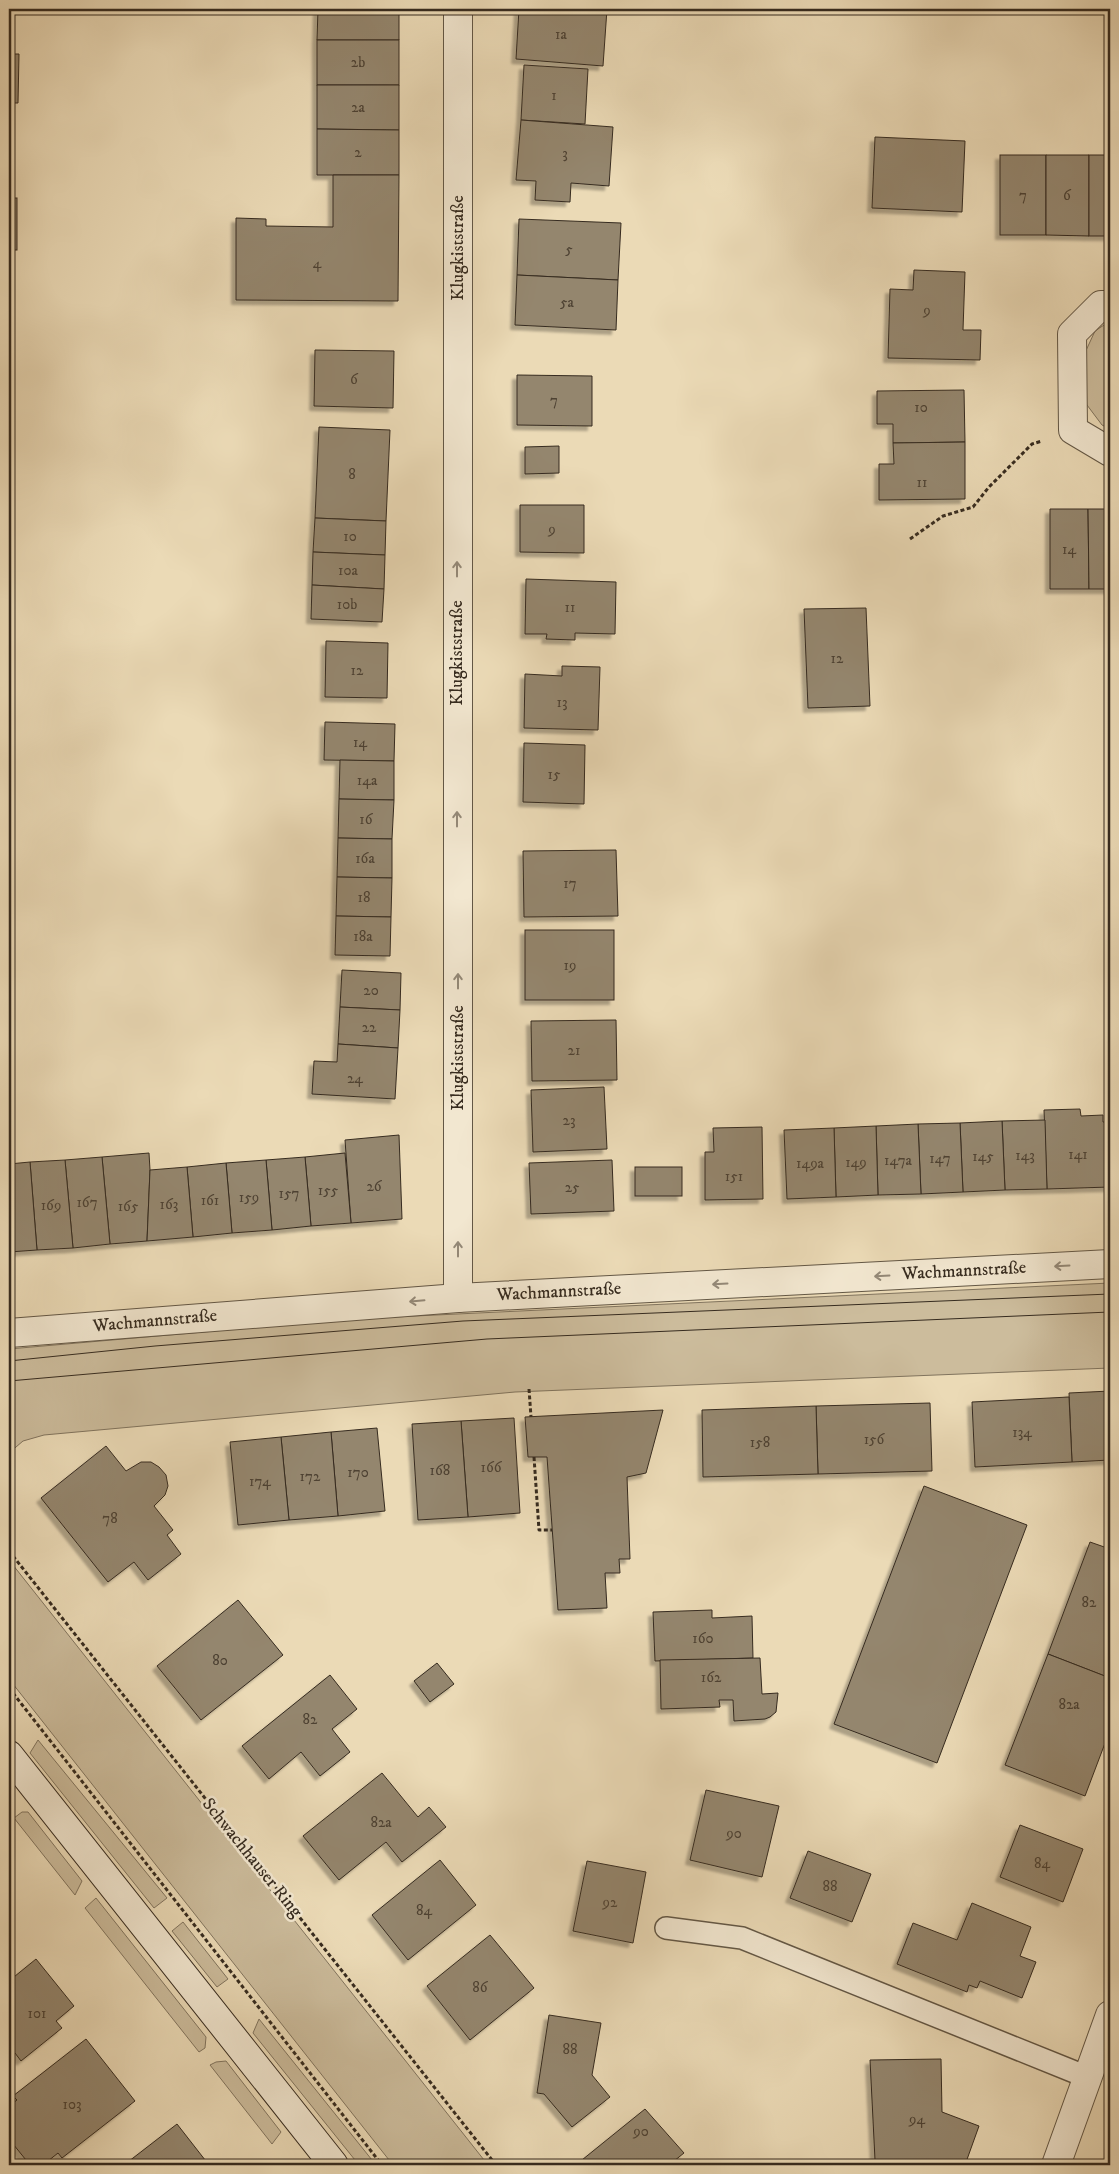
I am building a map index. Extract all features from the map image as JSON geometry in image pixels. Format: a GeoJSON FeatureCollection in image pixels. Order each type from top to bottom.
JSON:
{"type":"FeatureCollection","features":[{"type":"Feature","properties":{"kind":"street","name":"Klugkiststraße"},"geometry":{"type":"LineString","coordinates":[[458,9],[458,1298]]}},
{"type":"Feature","properties":{"kind":"street"},"geometry":{"type":"LineString","coordinates":[[1110,305],[1101,305],[1072,334],[1073,430],[1110,452]]}},
{"type":"Feature","properties":{"kind":"street","name":"Wachmannstraße"},"geometry":{"type":"LineString","coordinates":[[9,1333],[458,1298],[1110,1264]]}},
{"type":"Feature","properties":{"kind":"street"},"geometry":{"type":"LineString","coordinates":[[9,1756],[334,2165]]}},
{"type":"Feature","properties":{"kind":"street"},"geometry":{"type":"LineString","coordinates":[[1056,2165],[1110,2015]]}},
{"type":"Feature","properties":{"kind":"lane"},"geometry":{"type":"LineString","coordinates":[[666,1928],[742,1938],[1087,2077]]}},
{"type":"Feature","properties":{"kind":"path"},"geometry":{"type":"LineString","coordinates":[[910,539],[943,516],[973,507],[989,487],[1032,444],[1073,430]]}},
{"type":"Feature","properties":{"kind":"path"},"geometry":{"type":"LineString","coordinates":[[529,1389],[531,1417]]}},
{"type":"Feature","properties":{"kind":"path"},"geometry":{"type":"LineString","coordinates":[[534,1457],[539,1530],[552,1530]]}},
{"type":"Feature","properties":{"kind":"path","name":"Schwachhauser Ring"},"geometry":{"type":"LineString","coordinates":[[10,1553],[496,2165]]}},
{"type":"Feature","properties":{"kind":"path"},"geometry":{"type":"LineString","coordinates":[[9,1688],[382,2165]]}},
{"type":"Feature","properties":{"kind":"shaded area"},"geometry":{"type":"Polygon","coordinates":[[[1110,321],[1110,429],[1102,425],[1084,401],[1083,357],[1095,331],[1110,321]]]}},
{"type":"Feature","properties":{"kind":"shaded area"},"geometry":{"type":"Polygon","coordinates":[[[1110,1283],[1110,1368],[515,1392],[44,1435],[23,1441],[9,1453],[9,1349],[352,1319],[1110,1283]]]}},
{"type":"Feature","properties":{"kind":"shaded area"},"geometry":{"type":"Polygon","coordinates":[[[9,1560],[488,2165],[393,2165],[9,1679],[9,1560]]]}},
{"type":"Feature","properties":{"kind":"shaded area"},"geometry":{"type":"Polygon","coordinates":[[[38,1740],[167,1898],[154,1908],[30,1753],[38,1740]]]}},
{"type":"Feature","properties":{"kind":"shaded area"},"geometry":{"type":"Polygon","coordinates":[[[22,1812],[28,1812],[82,1881],[75,1895],[14,1818],[22,1812]]]}},
{"type":"Feature","properties":{"kind":"shaded area"},"geometry":{"type":"Polygon","coordinates":[[[96,1898],[206,2037],[205,2048],[199,2052],[85,1908],[96,1898]]]}},
{"type":"Feature","properties":{"kind":"shaded area"},"geometry":{"type":"Polygon","coordinates":[[[183,1922],[228,1979],[217,1987],[172,1931],[183,1922]]]}},
{"type":"Feature","properties":{"kind":"shaded area"},"geometry":{"type":"Polygon","coordinates":[[[259,2019],[376,2165],[359,2165],[253,2033],[259,2019]]]}},
{"type":"Feature","properties":{"kind":"shaded area"},"geometry":{"type":"Polygon","coordinates":[[[226,2061],[281,2132],[272,2144],[210,2065],[226,2061]]]}},
{"type":"Feature","properties":{"kind":"building"},"geometry":{"type":"Polygon","coordinates":[[[9,9],[12,9],[12,54],[9,54],[9,9]]]}},
{"type":"Feature","properties":{"kind":"building"},"geometry":{"type":"Polygon","coordinates":[[[318,9],[399,9],[399,40],[317,40],[318,9]]]}},
{"type":"Feature","properties":{"kind":"building"},"geometry":{"type":"Polygon","coordinates":[[[519,9],[607,9],[603,66],[516,59],[519,9]]]}},
{"type":"Feature","properties":{"kind":"building"},"geometry":{"type":"Polygon","coordinates":[[[317,40],[399,40],[399,85],[317,85],[317,40]]]}},
{"type":"Feature","properties":{"kind":"building"},"geometry":{"type":"Polygon","coordinates":[[[9,54],[19,54],[18,103],[9,103],[9,54]]]}},
{"type":"Feature","properties":{"kind":"building"},"geometry":{"type":"Polygon","coordinates":[[[524,65],[588,69],[585,124],[521,120],[524,65]]]}},
{"type":"Feature","properties":{"kind":"building"},"geometry":{"type":"Polygon","coordinates":[[[317,85],[399,85],[399,130],[317,129],[317,85]]]}},
{"type":"Feature","properties":{"kind":"building"},"geometry":{"type":"Polygon","coordinates":[[[9,103],[11,103],[10,150],[9,150],[9,103]]]}},
{"type":"Feature","properties":{"kind":"building"},"geometry":{"type":"Polygon","coordinates":[[[521,120],[613,127],[609,186],[571,183],[570,202],[535,200],[536,181],[516,180],[521,120]]]}},
{"type":"Feature","properties":{"kind":"building"},"geometry":{"type":"Polygon","coordinates":[[[317,129],[399,130],[399,175],[317,175],[317,129]]]}},
{"type":"Feature","properties":{"kind":"building"},"geometry":{"type":"Polygon","coordinates":[[[875,137],[965,141],[962,212],[872,208],[875,137]]]}},
{"type":"Feature","properties":{"kind":"building"},"geometry":{"type":"Polygon","coordinates":[[[1000,155],[1046,155],[1046,235],[1000,235],[1000,155]]]}},
{"type":"Feature","properties":{"kind":"building"},"geometry":{"type":"Polygon","coordinates":[[[1046,155],[1089,155],[1089,236],[1046,235],[1046,155]]]}},
{"type":"Feature","properties":{"kind":"building"},"geometry":{"type":"Polygon","coordinates":[[[1089,155],[1110,155],[1110,236],[1089,236],[1089,155]]]}},
{"type":"Feature","properties":{"kind":"building"},"geometry":{"type":"Polygon","coordinates":[[[333,175],[399,175],[398,301],[236,300],[236,218],[266,219],[266,226],[333,227],[333,175]]]}},
{"type":"Feature","properties":{"kind":"building"},"geometry":{"type":"Polygon","coordinates":[[[9,198],[17,198],[17,250],[9,250],[9,198]]]}},
{"type":"Feature","properties":{"kind":"building"},"geometry":{"type":"Polygon","coordinates":[[[519,219],[621,223],[618,280],[517,275],[519,219]]]}},
{"type":"Feature","properties":{"kind":"building"},"geometry":{"type":"Polygon","coordinates":[[[914,270],[965,272],[963,330],[981,330],[980,360],[888,358],[890,289],[913,290],[914,270]]]}},
{"type":"Feature","properties":{"kind":"building"},"geometry":{"type":"Polygon","coordinates":[[[517,275],[618,280],[616,330],[515,325],[517,275]]]}},
{"type":"Feature","properties":{"kind":"building"},"geometry":{"type":"Polygon","coordinates":[[[315,350],[394,351],[393,408],[314,406],[315,350]]]}},
{"type":"Feature","properties":{"kind":"building"},"geometry":{"type":"Polygon","coordinates":[[[517,375],[592,376],[592,426],[517,425],[517,375]]]}},
{"type":"Feature","properties":{"kind":"building"},"geometry":{"type":"Polygon","coordinates":[[[964,390],[965,442],[893,443],[893,424],[877,424],[877,391],[964,390]]]}},
{"type":"Feature","properties":{"kind":"building"},"geometry":{"type":"Polygon","coordinates":[[[319,427],[390,430],[386,521],[315,518],[319,427]]]}},
{"type":"Feature","properties":{"kind":"building"},"geometry":{"type":"Polygon","coordinates":[[[965,442],[965,499],[879,500],[879,464],[894,464],[893,443],[965,442]]]}},
{"type":"Feature","properties":{"kind":"building"},"geometry":{"type":"Polygon","coordinates":[[[559,446],[559,473],[525,474],[525,447],[559,446]]]}},
{"type":"Feature","properties":{"kind":"building"},"geometry":{"type":"Polygon","coordinates":[[[520,505],[584,505],[584,553],[520,552],[520,505]]]}},
{"type":"Feature","properties":{"kind":"building"},"geometry":{"type":"Polygon","coordinates":[[[1050,509],[1088,509],[1089,589],[1050,589],[1050,509]]]}},
{"type":"Feature","properties":{"kind":"building"},"geometry":{"type":"Polygon","coordinates":[[[1088,509],[1110,509],[1110,589],[1089,589],[1088,509]]]}},
{"type":"Feature","properties":{"kind":"building"},"geometry":{"type":"Polygon","coordinates":[[[315,518],[386,521],[385,555],[313,552],[315,518]]]}},
{"type":"Feature","properties":{"kind":"building"},"geometry":{"type":"Polygon","coordinates":[[[313,552],[385,555],[384,589],[312,585],[313,552]]]}},
{"type":"Feature","properties":{"kind":"building"},"geometry":{"type":"Polygon","coordinates":[[[526,579],[616,582],[615,634],[575,633],[575,640],[546,639],[547,634],[525,634],[526,579]]]}},
{"type":"Feature","properties":{"kind":"building"},"geometry":{"type":"Polygon","coordinates":[[[312,585],[384,589],[382,622],[311,619],[312,585]]]}},
{"type":"Feature","properties":{"kind":"building"},"geometry":{"type":"Polygon","coordinates":[[[866,608],[870,706],[808,708],[804,609],[866,608]]]}},
{"type":"Feature","properties":{"kind":"building"},"geometry":{"type":"Polygon","coordinates":[[[326,641],[388,643],[387,698],[325,697],[326,641]]]}},
{"type":"Feature","properties":{"kind":"building"},"geometry":{"type":"Polygon","coordinates":[[[562,666],[600,667],[598,730],[524,728],[525,674],[562,676],[562,666]]]}},
{"type":"Feature","properties":{"kind":"building"},"geometry":{"type":"Polygon","coordinates":[[[325,722],[395,724],[394,761],[324,760],[325,722]]]}},
{"type":"Feature","properties":{"kind":"building"},"geometry":{"type":"Polygon","coordinates":[[[524,743],[585,745],[584,804],[523,802],[524,743]]]}},
{"type":"Feature","properties":{"kind":"building"},"geometry":{"type":"Polygon","coordinates":[[[340,760],[394,761],[394,800],[339,799],[340,760]]]}},
{"type":"Feature","properties":{"kind":"building"},"geometry":{"type":"Polygon","coordinates":[[[339,799],[394,800],[392,839],[338,838],[339,799]]]}},
{"type":"Feature","properties":{"kind":"building"},"geometry":{"type":"Polygon","coordinates":[[[338,838],[392,839],[392,878],[337,877],[338,838]]]}},
{"type":"Feature","properties":{"kind":"building"},"geometry":{"type":"Polygon","coordinates":[[[616,850],[618,916],[524,917],[523,851],[616,850]]]}},
{"type":"Feature","properties":{"kind":"building"},"geometry":{"type":"Polygon","coordinates":[[[337,877],[392,878],[391,917],[336,916],[337,877]]]}},
{"type":"Feature","properties":{"kind":"building"},"geometry":{"type":"Polygon","coordinates":[[[336,916],[391,917],[390,956],[335,955],[336,916]]]}},
{"type":"Feature","properties":{"kind":"building"},"geometry":{"type":"Polygon","coordinates":[[[525,930],[614,930],[614,1000],[525,1000],[525,930]]]}},
{"type":"Feature","properties":{"kind":"building"},"geometry":{"type":"Polygon","coordinates":[[[342,970],[401,973],[400,1010],[340,1007],[342,970]]]}},
{"type":"Feature","properties":{"kind":"building"},"geometry":{"type":"Polygon","coordinates":[[[340,1007],[400,1010],[398,1048],[338,1044],[340,1007]]]}},
{"type":"Feature","properties":{"kind":"building"},"geometry":{"type":"Polygon","coordinates":[[[616,1020],[617,1080],[532,1081],[531,1021],[616,1020]]]}},
{"type":"Feature","properties":{"kind":"building"},"geometry":{"type":"Polygon","coordinates":[[[338,1044],[398,1048],[395,1099],[312,1094],[314,1061],[337,1062],[338,1044]]]}},
{"type":"Feature","properties":{"kind":"building"},"geometry":{"type":"Polygon","coordinates":[[[604,1087],[607,1149],[533,1152],[531,1090],[604,1087]]]}},
{"type":"Feature","properties":{"kind":"building"},"geometry":{"type":"Polygon","coordinates":[[[1080,1109],[1081,1116],[1103,1115],[1103,1122],[1110,1122],[1110,1187],[1047,1189],[1044,1110],[1080,1109]]]}},
{"type":"Feature","properties":{"kind":"building"},"geometry":{"type":"Polygon","coordinates":[[[1045,1120],[1047,1189],[1005,1190],[1002,1121],[1045,1120]]]}},
{"type":"Feature","properties":{"kind":"building"},"geometry":{"type":"Polygon","coordinates":[[[1002,1121],[1005,1190],[963,1192],[960,1123],[1002,1121]]]}},
{"type":"Feature","properties":{"kind":"building"},"geometry":{"type":"Polygon","coordinates":[[[960,1123],[963,1192],[921,1194],[918,1124],[960,1123]]]}},
{"type":"Feature","properties":{"kind":"building"},"geometry":{"type":"Polygon","coordinates":[[[918,1124],[921,1194],[878,1195],[876,1126],[918,1124]]]}},
{"type":"Feature","properties":{"kind":"building"},"geometry":{"type":"Polygon","coordinates":[[[876,1126],[878,1195],[836,1197],[834,1128],[876,1126]]]}},
{"type":"Feature","properties":{"kind":"building"},"geometry":{"type":"Polygon","coordinates":[[[762,1127],[763,1199],[705,1200],[705,1152],[714,1152],[713,1128],[762,1127]]]}},
{"type":"Feature","properties":{"kind":"building"},"geometry":{"type":"Polygon","coordinates":[[[834,1128],[836,1197],[787,1199],[784,1130],[834,1128]]]}},
{"type":"Feature","properties":{"kind":"building"},"geometry":{"type":"Polygon","coordinates":[[[399,1135],[402,1219],[351,1223],[345,1140],[399,1135]]]}},
{"type":"Feature","properties":{"kind":"building"},"geometry":{"type":"Polygon","coordinates":[[[149,1153],[147,1241],[110,1244],[102,1157],[149,1153]]]}},
{"type":"Feature","properties":{"kind":"building"},"geometry":{"type":"Polygon","coordinates":[[[345,1153],[351,1223],[311,1226],[305,1157],[345,1153]]]}},
{"type":"Feature","properties":{"kind":"building"},"geometry":{"type":"Polygon","coordinates":[[[102,1157],[110,1244],[73,1248],[65,1160],[102,1157]]]}},
{"type":"Feature","properties":{"kind":"building"},"geometry":{"type":"Polygon","coordinates":[[[305,1157],[311,1226],[272,1230],[266,1160],[305,1157]]]}},
{"type":"Feature","properties":{"kind":"building"},"geometry":{"type":"Polygon","coordinates":[[[65,1160],[73,1248],[37,1250],[30,1162],[65,1160]]]}},
{"type":"Feature","properties":{"kind":"building"},"geometry":{"type":"Polygon","coordinates":[[[266,1160],[272,1230],[232,1233],[226,1163],[266,1160]]]}},
{"type":"Feature","properties":{"kind":"building"},"geometry":{"type":"Polygon","coordinates":[[[612,1160],[614,1211],[531,1214],[529,1163],[612,1160]]]}},
{"type":"Feature","properties":{"kind":"building"},"geometry":{"type":"Polygon","coordinates":[[[30,1162],[37,1250],[9,1252],[9,1164],[30,1162]]]}},
{"type":"Feature","properties":{"kind":"building"},"geometry":{"type":"Polygon","coordinates":[[[226,1163],[232,1233],[193,1237],[187,1167],[226,1163]]]}},
{"type":"Feature","properties":{"kind":"building"},"geometry":{"type":"Polygon","coordinates":[[[187,1167],[193,1237],[147,1241],[150,1170],[187,1167]]]}},
{"type":"Feature","properties":{"kind":"building"},"geometry":{"type":"Polygon","coordinates":[[[635,1167],[682,1167],[682,1196],[635,1196],[635,1167]]]}},
{"type":"Feature","properties":{"kind":"building"},"geometry":{"type":"Polygon","coordinates":[[[1110,1391],[1110,1460],[1072,1462],[1069,1393],[1110,1391]]]}},
{"type":"Feature","properties":{"kind":"building"},"geometry":{"type":"Polygon","coordinates":[[[1069,1397],[1072,1462],[975,1467],[972,1402],[1069,1397]]]}},
{"type":"Feature","properties":{"kind":"building"},"geometry":{"type":"Polygon","coordinates":[[[930,1403],[932,1471],[818,1474],[816,1406],[930,1403]]]}},
{"type":"Feature","properties":{"kind":"building"},"geometry":{"type":"Polygon","coordinates":[[[816,1406],[818,1474],[703,1477],[702,1410],[816,1406]]]}},
{"type":"Feature","properties":{"kind":"building"},"geometry":{"type":"Polygon","coordinates":[[[663,1410],[646,1473],[627,1477],[630,1559],[619,1559],[620,1573],[605,1573],[607,1608],[558,1610],[547,1457],[528,1457],[525,1417],[663,1410]]]}},
{"type":"Feature","properties":{"kind":"building"},"geometry":{"type":"Polygon","coordinates":[[[514,1418],[520,1513],[468,1517],[461,1421],[514,1418]]]}},
{"type":"Feature","properties":{"kind":"building"},"geometry":{"type":"Polygon","coordinates":[[[461,1421],[468,1517],[418,1520],[412,1424],[461,1421]]]}},
{"type":"Feature","properties":{"kind":"building"},"geometry":{"type":"Polygon","coordinates":[[[377,1428],[385,1511],[338,1516],[331,1432],[377,1428]]]}},
{"type":"Feature","properties":{"kind":"building"},"geometry":{"type":"Polygon","coordinates":[[[331,1432],[338,1516],[289,1520],[281,1437],[331,1432]]]}},
{"type":"Feature","properties":{"kind":"building"},"geometry":{"type":"Polygon","coordinates":[[[281,1437],[289,1520],[238,1525],[230,1442],[281,1437]]]}},
{"type":"Feature","properties":{"kind":"building"},"geometry":{"type":"Polygon","coordinates":[[[106,1446],[126,1471],[141,1462],[151,1462],[166,1475],[168,1486],[165,1495],[154,1506],[173,1530],[167,1535],[181,1554],[148,1580],[134,1562],[108,1582],[41,1498],[106,1446]]]}},
{"type":"Feature","properties":{"kind":"building"},"geometry":{"type":"Polygon","coordinates":[[[924,1486],[1027,1525],[937,1763],[834,1724],[924,1486]]]}},
{"type":"Feature","properties":{"kind":"building"},"geometry":{"type":"Polygon","coordinates":[[[1090,1542],[1110,1549],[1110,1678],[1048,1654],[1090,1542]]]}},
{"type":"Feature","properties":{"kind":"building"},"geometry":{"type":"Polygon","coordinates":[[[238,1600],[283,1655],[201,1720],[157,1666],[238,1600]]]}},
{"type":"Feature","properties":{"kind":"building"},"geometry":{"type":"Polygon","coordinates":[[[712,1610],[712,1618],[752,1616],[753,1658],[655,1661],[653,1612],[712,1610]]]}},
{"type":"Feature","properties":{"kind":"building"},"geometry":{"type":"Polygon","coordinates":[[[1048,1654],[1110,1678],[1110,1730],[1085,1796],[1005,1765],[1048,1654]]]}},
{"type":"Feature","properties":{"kind":"building"},"geometry":{"type":"Polygon","coordinates":[[[760,1658],[762,1694],[778,1693],[776,1712],[770,1717],[734,1721],[733,1700],[719,1700],[720,1707],[661,1709],[660,1660],[760,1658]]]}},
{"type":"Feature","properties":{"kind":"building"},"geometry":{"type":"Polygon","coordinates":[[[437,1663],[454,1684],[430,1702],[414,1681],[437,1663]]]}},
{"type":"Feature","properties":{"kind":"building"},"geometry":{"type":"Polygon","coordinates":[[[330,1675],[357,1709],[332,1729],[350,1752],[320,1776],[301,1752],[269,1779],[242,1746],[330,1675]]]}},
{"type":"Feature","properties":{"kind":"building"},"geometry":{"type":"Polygon","coordinates":[[[382,1773],[418,1817],[429,1807],[446,1827],[402,1862],[386,1842],[339,1880],[303,1836],[382,1773]]]}},
{"type":"Feature","properties":{"kind":"building"},"geometry":{"type":"Polygon","coordinates":[[[706,1790],[779,1806],[762,1877],[690,1860],[706,1790]]]}},
{"type":"Feature","properties":{"kind":"building"},"geometry":{"type":"Polygon","coordinates":[[[1020,1825],[1083,1849],[1063,1902],[1000,1877],[1020,1825]]]}},
{"type":"Feature","properties":{"kind":"building"},"geometry":{"type":"Polygon","coordinates":[[[808,1851],[871,1874],[852,1922],[790,1898],[808,1851]]]}},
{"type":"Feature","properties":{"kind":"building"},"geometry":{"type":"Polygon","coordinates":[[[440,1860],[476,1905],[408,1960],[372,1915],[440,1860]]]}},
{"type":"Feature","properties":{"kind":"building"},"geometry":{"type":"Polygon","coordinates":[[[587,1861],[646,1872],[633,1943],[573,1931],[587,1861]]]}},
{"type":"Feature","properties":{"kind":"building"},"geometry":{"type":"Polygon","coordinates":[[[972,1903],[1031,1927],[1020,1956],[1036,1962],[1022,1998],[980,1981],[977,1988],[969,1985],[967,1992],[897,1964],[913,1923],[957,1940],[972,1903]]]}},
{"type":"Feature","properties":{"kind":"building"},"geometry":{"type":"Polygon","coordinates":[[[490,1935],[534,1988],[470,2040],[427,1986],[490,1935]]]}},
{"type":"Feature","properties":{"kind":"building"},"geometry":{"type":"Polygon","coordinates":[[[36,1959],[74,2006],[56,2021],[62,2028],[21,2061],[15,2053],[9,2058],[9,1981],[36,1959]]]}},
{"type":"Feature","properties":{"kind":"building"},"geometry":{"type":"Polygon","coordinates":[[[549,2015],[601,2023],[592,2075],[610,2097],[572,2127],[544,2094],[537,2093],[549,2015]]]}},
{"type":"Feature","properties":{"kind":"building"},"geometry":{"type":"Polygon","coordinates":[[[86,2039],[135,2101],[62,2158],[58,2153],[43,2165],[30,2165],[9,2139],[9,2106],[17,2100],[13,2096],[86,2039]]]}},
{"type":"Feature","properties":{"kind":"building"},"geometry":{"type":"Polygon","coordinates":[[[941,2059],[942,2112],[979,2126],[965,2165],[887,2165],[875,2160],[870,2060],[941,2059]]]}},
{"type":"Feature","properties":{"kind":"building"},"geometry":{"type":"Polygon","coordinates":[[[645,2109],[684,2153],[669,2165],[577,2164],[645,2109]]]}},
{"type":"Feature","properties":{"kind":"building"},"geometry":{"type":"Polygon","coordinates":[[[177,2124],[209,2165],[124,2165],[177,2124]]]}},
{"type":"Feature","properties":{"kind":"tram line"},"geometry":{"type":"LineString","coordinates":[[9,1361],[155,1346],[463,1321],[1110,1294]]}},
{"type":"Feature","properties":{"kind":"tram line"},"geometry":{"type":"LineString","coordinates":[[9,1381],[487,1339],[1110,1312]]}}]}
